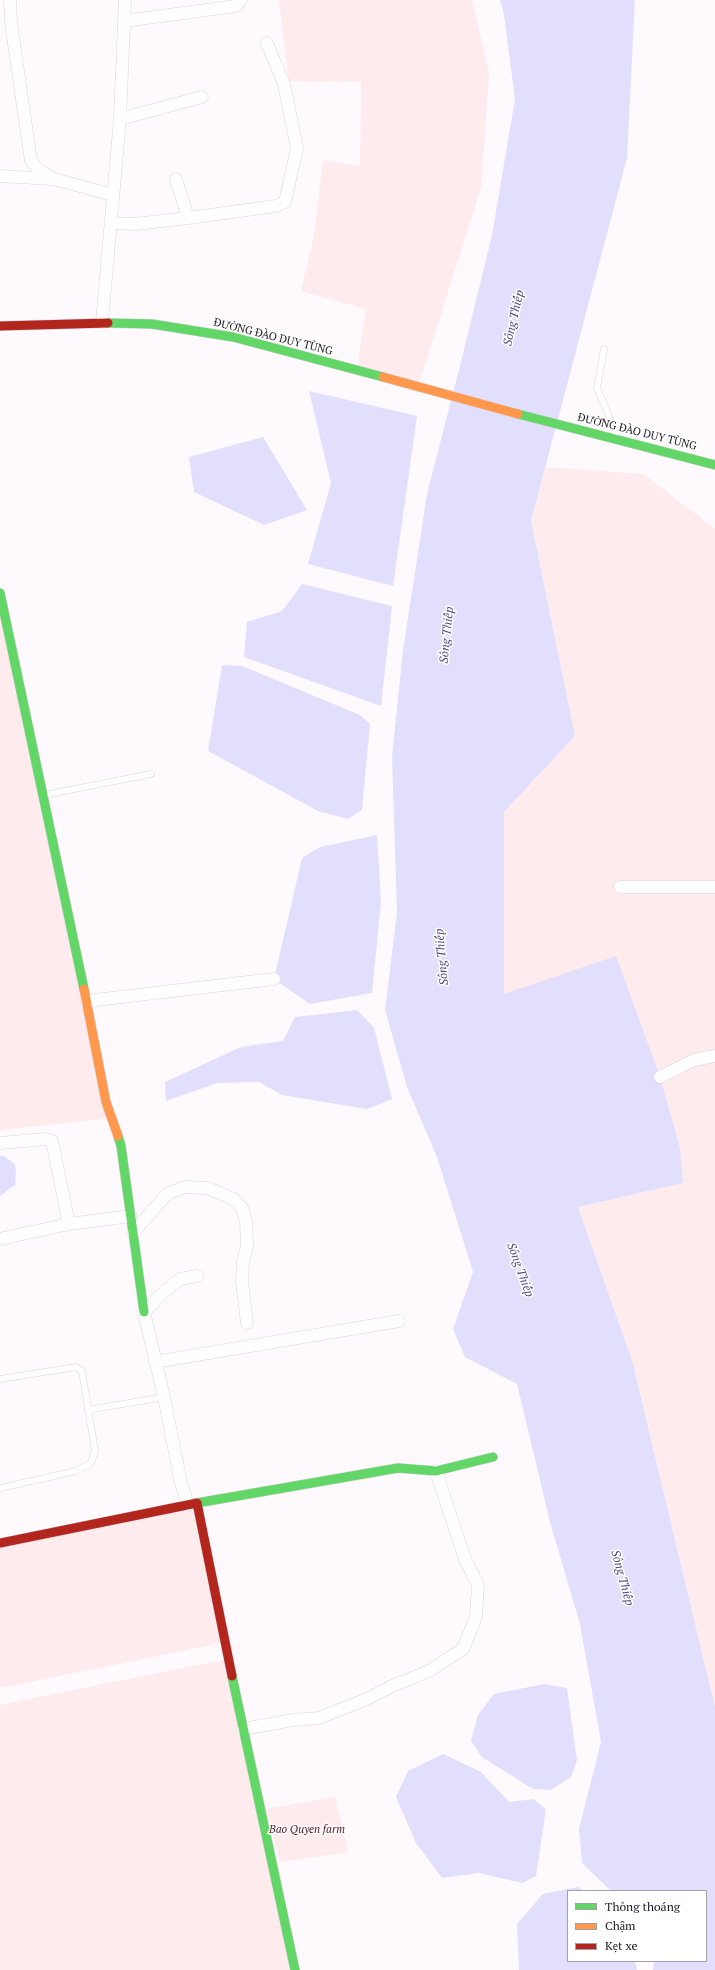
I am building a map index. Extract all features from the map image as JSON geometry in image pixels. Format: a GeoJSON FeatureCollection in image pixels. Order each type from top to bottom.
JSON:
{"type":"FeatureCollection","features":[{"type":"Feature","properties":{"kind":"street"},"geometry":{"type":"LineString","coordinates":[[10,0],[5,17],[31,161],[40,171],[54,179]]}},
{"type":"Feature","properties":{"kind":"street"},"geometry":{"type":"LineString","coordinates":[[102,322],[120,119],[125,0]]}},
{"type":"Feature","properties":{"kind":"street"},"geometry":{"type":"LineString","coordinates":[[124,20],[236,6],[241,0]]}},
{"type":"Feature","properties":{"kind":"street"},"geometry":{"type":"LineString","coordinates":[[111,223],[135,224],[188,218],[276,206],[285,202],[297,148],[284,84],[267,43]]}},
{"type":"Feature","properties":{"kind":"street"},"geometry":{"type":"LineString","coordinates":[[120,119],[202,97]]}},
{"type":"Feature","properties":{"kind":"street"},"geometry":{"type":"LineString","coordinates":[[0,176],[54,179],[113,195]]}},
{"type":"Feature","properties":{"kind":"street"},"geometry":{"type":"LineString","coordinates":[[176,178],[188,218]]}},
{"type":"Feature","properties":{"kind":"street","name":"ĐƯỜNG ĐÀO DUY TÙNG"},"geometry":{"type":"LineString","coordinates":[[0,326],[102,322],[152,324],[233,337],[715,465]]}},
{"type":"Feature","properties":{"kind":"street"},"geometry":{"type":"LineString","coordinates":[[0,593],[106,1102],[121,1146],[144,1312],[164,1397],[181,1483],[192,1504],[278,1885],[295,1970]]}},
{"type":"Feature","properties":{"kind":"street"},"geometry":{"type":"LineString","coordinates":[[620,887],[715,888]]}},
{"type":"Feature","properties":{"kind":"street"},"geometry":{"type":"LineString","coordinates":[[86,1001],[274,978]]}},
{"type":"Feature","properties":{"kind":"street"},"geometry":{"type":"LineString","coordinates":[[660,1077],[694,1060],[715,1056]]}},
{"type":"Feature","properties":{"kind":"street"},"geometry":{"type":"LineString","coordinates":[[0,1143],[46,1139],[52,1141],[69,1224]]}},
{"type":"Feature","properties":{"kind":"street"},"geometry":{"type":"LineString","coordinates":[[133,1233],[167,1194],[185,1187],[208,1188],[233,1199],[242,1208],[246,1221],[247,1246],[243,1262],[242,1282],[247,1323]]}},
{"type":"Feature","properties":{"kind":"street"},"geometry":{"type":"LineString","coordinates":[[0,1239],[69,1224],[131,1216]]}},
{"type":"Feature","properties":{"kind":"street"},"geometry":{"type":"LineString","coordinates":[[144,1312],[164,1292],[180,1279],[198,1276]]}},
{"type":"Feature","properties":{"kind":"street"},"geometry":{"type":"LineString","coordinates":[[155,1362],[399,1321]]}},
{"type":"Feature","properties":{"kind":"street"},"geometry":{"type":"LineString","coordinates":[[0,1544],[192,1504],[398,1468],[436,1471],[493,1457]]}},
{"type":"Feature","properties":{"kind":"street"},"geometry":{"type":"LineString","coordinates":[[242,1729],[293,1720],[318,1718],[367,1699],[392,1686],[429,1671],[463,1648],[476,1617],[478,1585],[465,1559],[436,1471]]}},
{"type":"Feature","properties":{"kind":"lane"},"geometry":{"type":"LineString","coordinates":[[604,349],[597,388],[620,441]]}},
{"type":"Feature","properties":{"kind":"lane"},"geometry":{"type":"LineString","coordinates":[[42,795],[151,774]]}},
{"type":"Feature","properties":{"kind":"lane"},"geometry":{"type":"LineString","coordinates":[[0,1379],[76,1367],[82,1371],[95,1451],[91,1463],[76,1471],[0,1488]]}},
{"type":"Feature","properties":{"kind":"lane"},"geometry":{"type":"LineString","coordinates":[[88,1410],[164,1397]]}},
{"type":"Feature","properties":{"kind":"green space"},"geometry":{"type":"Polygon","coordinates":[[[279,0],[472,0],[489,74],[481,187],[418,387],[357,370],[366,309],[301,291],[314,235],[323,160],[360,166],[361,82],[289,81],[279,0]]]}},
{"type":"Feature","properties":{"kind":"green space"},"geometry":{"type":"Polygon","coordinates":[[[545,467],[643,474],[715,529],[715,1707],[636,1375],[578,1207],[683,1183],[616,957],[504,995],[504,812],[575,736],[531,521],[545,467]]]}},
{"type":"Feature","properties":{"kind":"green space"},"geometry":{"type":"Polygon","coordinates":[[[0,592],[112,1118],[0,1130],[0,592]]]}},
{"type":"Feature","properties":{"kind":"green space"},"geometry":{"type":"Polygon","coordinates":[[[197,1503],[225,1642],[0,1688],[0,1544],[197,1503]]]}},
{"type":"Feature","properties":{"kind":"green space"},"geometry":{"type":"Polygon","coordinates":[[[228,1659],[294,1970],[0,1970],[0,1705],[228,1659]]]}},
{"type":"Feature","properties":{"kind":"green space","name":"Bao Quyen farm"},"geometry":{"type":"Polygon","coordinates":[[[335,1797],[348,1852],[280,1862],[266,1809],[335,1797]]]}},
{"type":"Feature","properties":{"kind":"water","name":"Sông Thiếp"},"geometry":{"type":"Polygon","coordinates":[[[500,0],[635,0],[627,158],[531,521],[575,736],[504,812],[504,994],[616,956],[660,1077],[680,1148],[683,1183],[578,1207],[633,1364],[715,1707],[715,1970],[653,1970],[654,1962],[707,1962],[707,1890],[610,1890],[582,1863],[579,1829],[601,1742],[580,1624],[550,1522],[517,1384],[465,1357],[453,1329],[473,1272],[437,1157],[407,1087],[385,1010],[397,912],[392,757],[403,650],[427,494],[492,235],[515,99],[504,15],[500,0]]]}},
{"type":"Feature","properties":{"kind":"water"},"geometry":{"type":"Polygon","coordinates":[[[309,391],[417,416],[393,586],[308,564],[331,483],[309,391]]]}},
{"type":"Feature","properties":{"kind":"water"},"geometry":{"type":"Polygon","coordinates":[[[263,437],[307,510],[264,525],[194,492],[189,457],[263,437]]]}},
{"type":"Feature","properties":{"kind":"water"},"geometry":{"type":"Polygon","coordinates":[[[302,584],[392,606],[381,706],[244,657],[247,622],[282,611],[302,584]]]}},
{"type":"Feature","properties":{"kind":"water"},"geometry":{"type":"Polygon","coordinates":[[[222,665],[242,666],[360,715],[370,724],[362,810],[348,819],[318,811],[208,751],[222,665]]]}},
{"type":"Feature","properties":{"kind":"water"},"geometry":{"type":"Polygon","coordinates":[[[377,835],[381,902],[372,993],[310,1004],[274,979],[302,858],[320,847],[377,835]]]}},
{"type":"Feature","properties":{"kind":"water"},"geometry":{"type":"Polygon","coordinates":[[[357,1010],[374,1028],[392,1099],[367,1109],[282,1095],[259,1082],[217,1083],[166,1101],[165,1082],[241,1047],[283,1041],[295,1017],[357,1010]]]}},
{"type":"Feature","properties":{"kind":"water"},"geometry":{"type":"Polygon","coordinates":[[[0,1156],[4,1156],[15,1164],[16,1174],[15,1185],[0,1196],[0,1156]]]}},
{"type":"Feature","properties":{"kind":"water"},"geometry":{"type":"Polygon","coordinates":[[[544,1684],[567,1688],[577,1760],[571,1777],[551,1790],[533,1789],[482,1757],[471,1741],[478,1715],[494,1694],[544,1684]]]}},
{"type":"Feature","properties":{"kind":"water"},"geometry":{"type":"Polygon","coordinates":[[[443,1754],[481,1772],[509,1802],[533,1799],[546,1809],[536,1876],[522,1883],[479,1873],[442,1878],[416,1843],[396,1797],[408,1771],[443,1754]]]}},
{"type":"Feature","properties":{"kind":"water"},"geometry":{"type":"Polygon","coordinates":[[[578,1887],[582,1890],[567,1890],[567,1962],[635,1962],[637,1970],[519,1970],[517,1924],[543,1894],[578,1887]]]}},
{"type":"Feature","properties":{"kind":"traffic: fast"},"geometry":{"type":"LineString","coordinates":[[108,323],[152,324],[233,337],[383,377]]}},
{"type":"Feature","properties":{"kind":"traffic: fast"},"geometry":{"type":"LineString","coordinates":[[518,414],[715,465]]}},
{"type":"Feature","properties":{"kind":"traffic: fast"},"geometry":{"type":"LineString","coordinates":[[0,593],[84,989]]}},
{"type":"Feature","properties":{"kind":"traffic: fast"},"geometry":{"type":"LineString","coordinates":[[118,1136],[121,1146],[144,1312]]}},
{"type":"Feature","properties":{"kind":"traffic: fast"},"geometry":{"type":"LineString","coordinates":[[197,1503],[398,1468],[436,1471],[493,1457]]}},
{"type":"Feature","properties":{"kind":"traffic: fast"},"geometry":{"type":"LineString","coordinates":[[232,1676],[295,1970]]}},
{"type":"Feature","properties":{"kind":"traffic: slow"},"geometry":{"type":"LineString","coordinates":[[383,377],[518,414]]}},
{"type":"Feature","properties":{"kind":"traffic: slow"},"geometry":{"type":"LineString","coordinates":[[84,989],[106,1102],[118,1136]]}},
{"type":"Feature","properties":{"kind":"traffic: jam"},"geometry":{"type":"LineString","coordinates":[[0,326],[108,323]]}},
{"type":"Feature","properties":{"kind":"traffic: jam"},"geometry":{"type":"LineString","coordinates":[[197,1503],[232,1676]]}},
{"type":"Feature","properties":{"kind":"traffic: jam"},"geometry":{"type":"LineString","coordinates":[[0,1543],[197,1503]]}}]}
